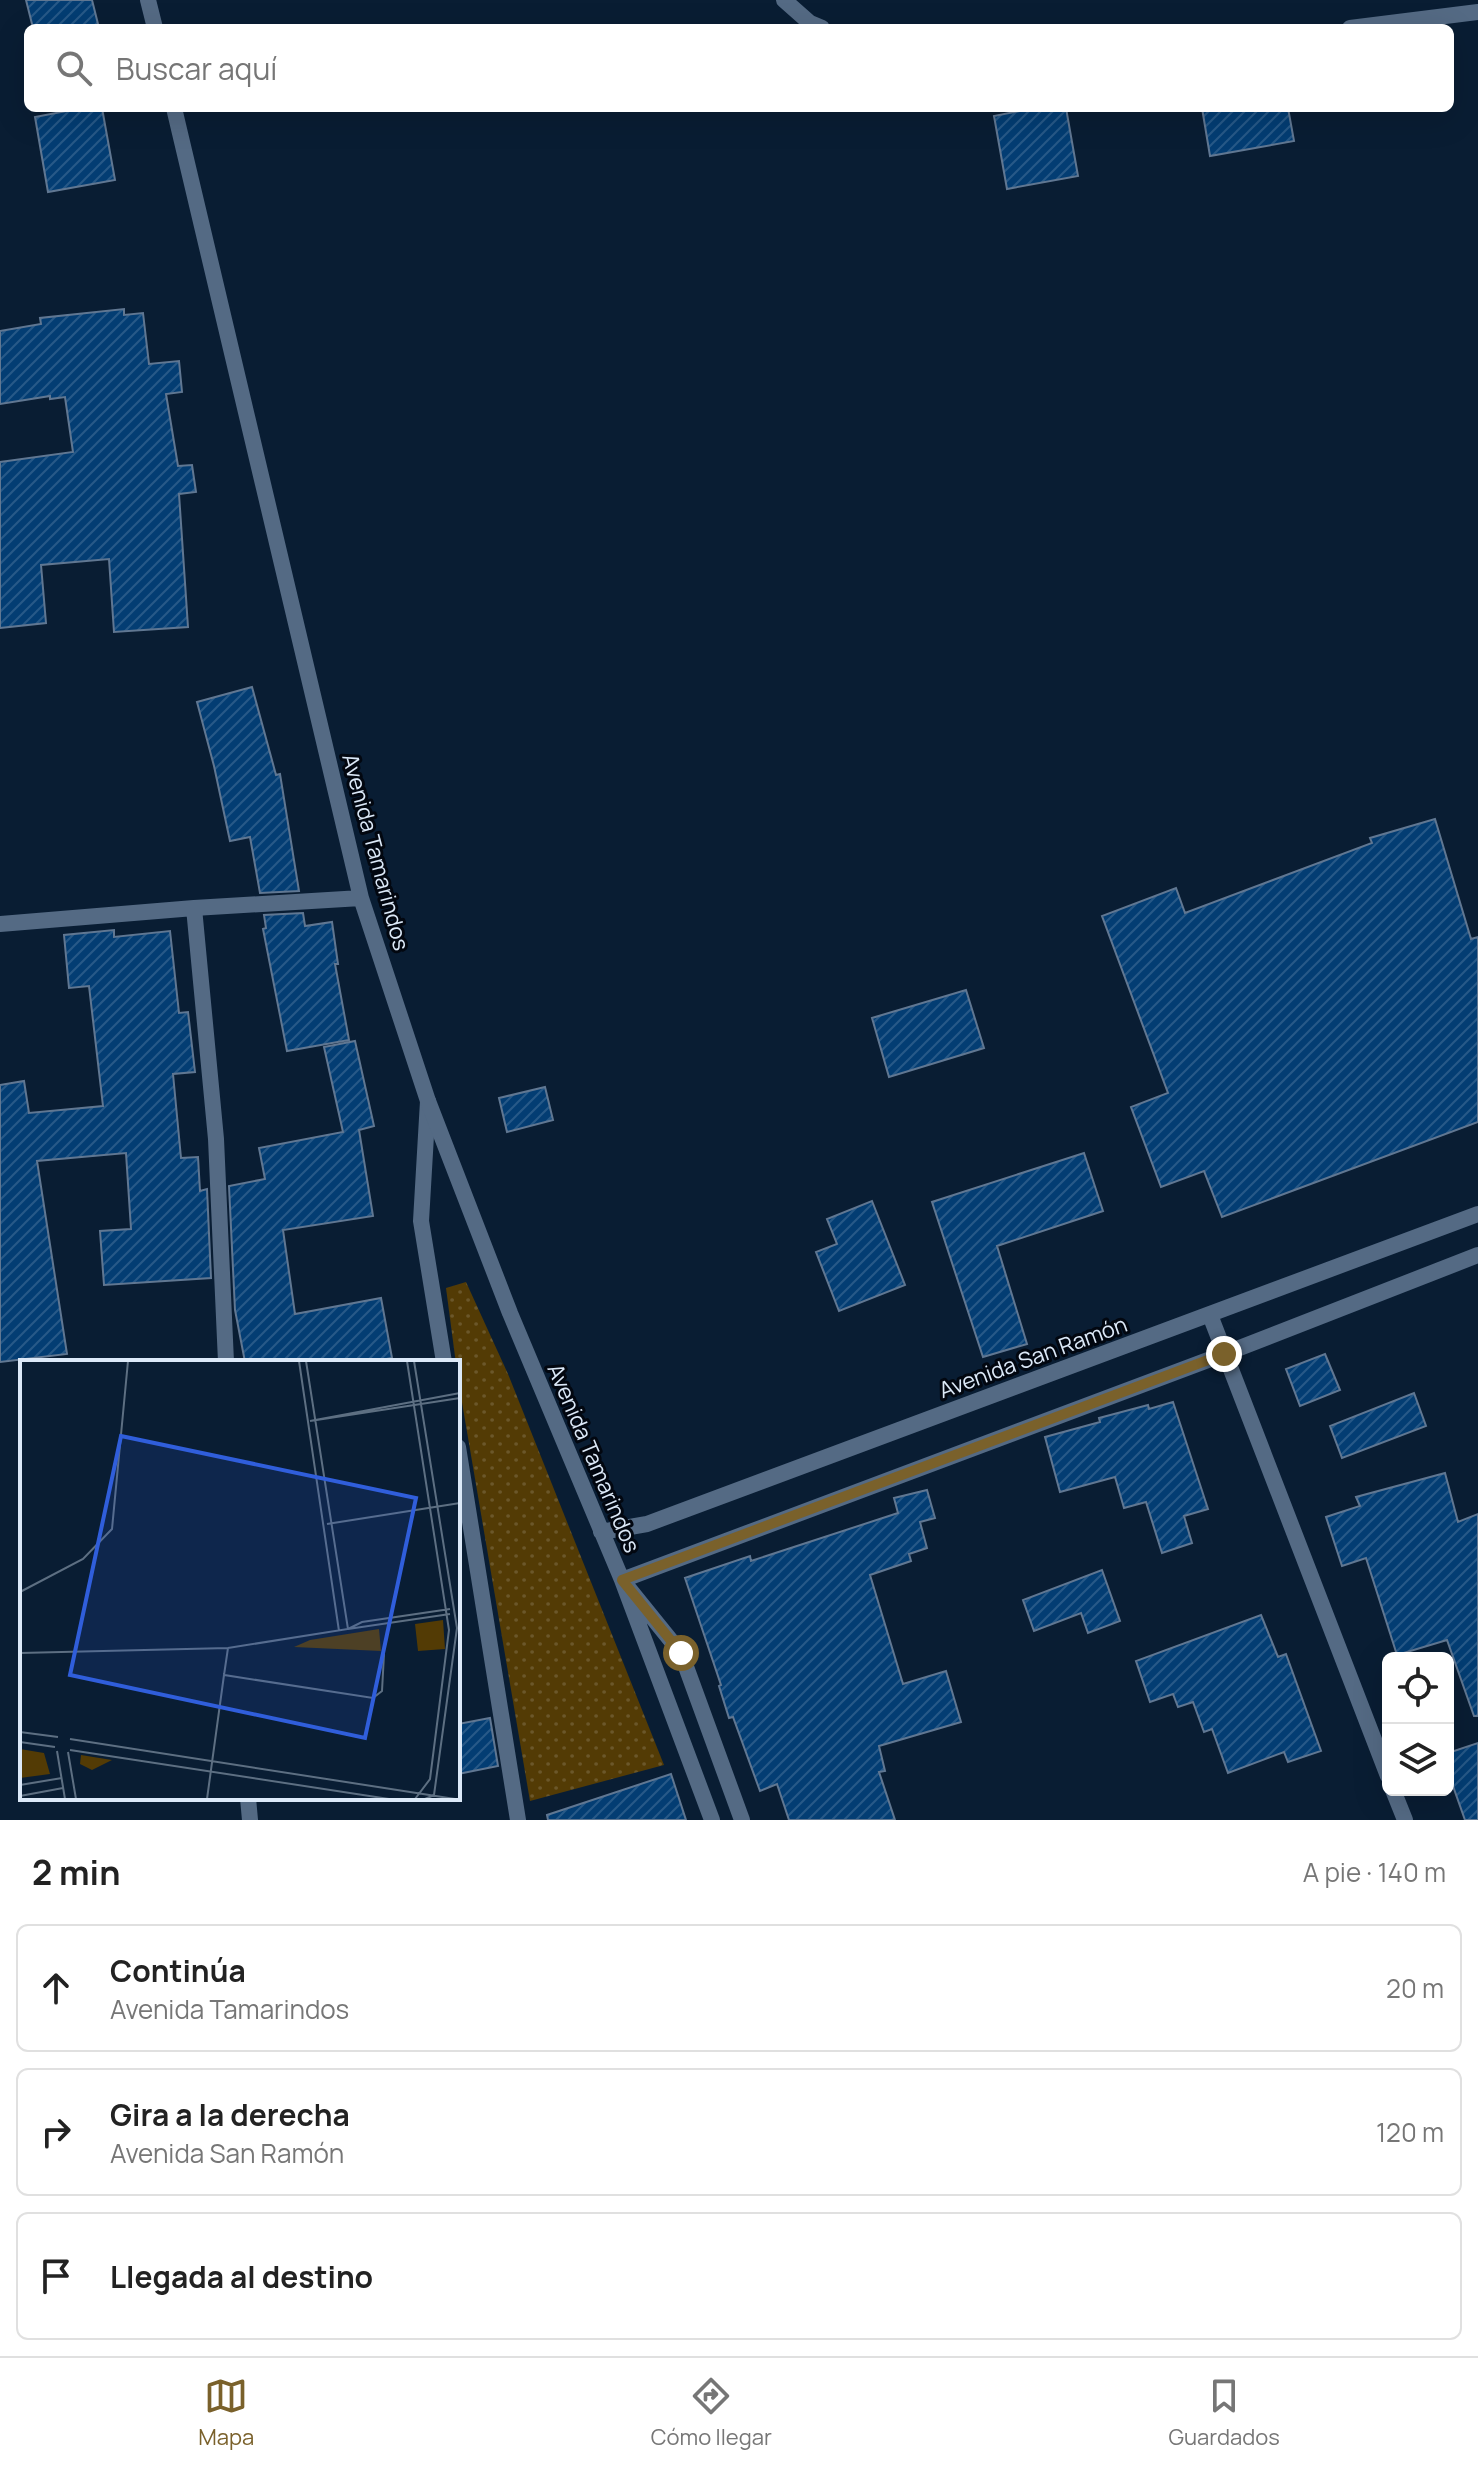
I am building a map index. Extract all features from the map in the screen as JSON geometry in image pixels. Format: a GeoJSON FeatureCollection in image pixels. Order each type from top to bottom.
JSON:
{"type":"FeatureCollection","features":[{"type":"Feature","properties":{"kind":"street"},"geometry":{"type":"LineString","coordinates":[[148,0],[154,24]]}},
{"type":"Feature","properties":{"kind":"street"},"geometry":{"type":"LineString","coordinates":[[784,0],[812,24]]}},
{"type":"Feature","properties":{"kind":"street"},"geometry":{"type":"LineString","coordinates":[[1382,24],[1478,12]]}},
{"type":"Feature","properties":{"kind":"street","name":"Avenida Tamarindos"},"geometry":{"type":"LineString","coordinates":[[175,112],[361,898],[428,1101],[510,1313],[622,1580],[712,1820]]}},
{"type":"Feature","properties":{"kind":"street"},"geometry":{"type":"LineString","coordinates":[[0,924],[361,898]]}},
{"type":"Feature","properties":{"kind":"street"},"geometry":{"type":"LineString","coordinates":[[194,908],[216,1139],[226,1360]]}},
{"type":"Feature","properties":{"kind":"street"},"geometry":{"type":"LineString","coordinates":[[428,1101],[421,1221],[444,1360]]}},
{"type":"Feature","properties":{"kind":"street","name":"Avenida San Ramón"},"geometry":{"type":"LineString","coordinates":[[601,1532],[647,1524],[1478,1214]]}},
{"type":"Feature","properties":{"kind":"street"},"geometry":{"type":"LineString","coordinates":[[622,1580],[1478,1255]]}},
{"type":"Feature","properties":{"kind":"street"},"geometry":{"type":"LineString","coordinates":[[1210,1315],[1382,1761]]}},
{"type":"Feature","properties":{"kind":"street"},"geometry":{"type":"LineString","coordinates":[[460,1459],[518,1820]]}},
{"type":"Feature","properties":{"kind":"street","name":"Avenida Tamarindos"},"geometry":{"type":"LineString","coordinates":[[622,1580],[681,1653],[742,1820]]}},
{"type":"Feature","properties":{"kind":"street"},"geometry":{"type":"LineString","coordinates":[[1395,1796],[1405,1820]]}},
{"type":"Feature","properties":{"kind":"street"},"geometry":{"type":"LineString","coordinates":[[248,1800],[250,1820]]}},
{"type":"Feature","properties":{"kind":"shaded area"},"geometry":{"type":"Polygon","coordinates":[[[466,1282],[508,1374],[664,1765],[530,1801],[460,1391],[460,1360],[455,1360],[446,1288],[466,1282]]]}},
{"type":"Feature","properties":{"kind":"building"},"geometry":{"type":"Polygon","coordinates":[[[26,0],[92,0],[98,24],[32,24],[26,0]]]}},
{"type":"Feature","properties":{"kind":"building"},"geometry":{"type":"Polygon","coordinates":[[[61,112],[103,112],[115,180],[48,192],[35,117],[61,112]]]}},
{"type":"Feature","properties":{"kind":"building"},"geometry":{"type":"Polygon","coordinates":[[[1014,112],[1067,112],[1078,176],[1007,189],[994,116],[1014,112]]]}},
{"type":"Feature","properties":{"kind":"building"},"geometry":{"type":"Polygon","coordinates":[[[1203,112],[1289,112],[1294,141],[1210,156],[1203,112]]]}},
{"type":"Feature","properties":{"kind":"building"},"geometry":{"type":"Polygon","coordinates":[[[124,309],[124,315],[143,313],[149,364],[179,361],[182,392],[166,394],[178,466],[192,465],[196,492],[179,494],[188,627],[114,632],[109,559],[41,565],[46,623],[0,628],[0,462],[73,452],[65,397],[50,399],[50,396],[0,404],[0,331],[41,324],[40,318],[124,309]]]}},
{"type":"Feature","properties":{"kind":"building"},"geometry":{"type":"Polygon","coordinates":[[[252,687],[276,775],[280,774],[299,891],[260,893],[250,837],[230,841],[197,702],[252,687]]]}},
{"type":"Feature","properties":{"kind":"building"},"geometry":{"type":"Polygon","coordinates":[[[1435,819],[1471,939],[1478,937],[1478,1122],[1222,1217],[1204,1171],[1161,1187],[1131,1107],[1168,1093],[1102,916],[1176,888],[1185,913],[1372,843],[1370,838],[1435,819]]]}},
{"type":"Feature","properties":{"kind":"building"},"geometry":{"type":"Polygon","coordinates":[[[303,913],[305,926],[332,922],[338,964],[335,964],[349,1040],[287,1051],[263,929],[266,928],[264,915],[303,913]]]}},
{"type":"Feature","properties":{"kind":"building"},"geometry":{"type":"Polygon","coordinates":[[[114,930],[114,937],[170,931],[179,1013],[188,1012],[195,1072],[173,1074],[181,1158],[198,1157],[200,1191],[207,1189],[211,1278],[104,1285],[100,1231],[131,1229],[126,1153],[37,1161],[67,1354],[0,1362],[0,1085],[24,1081],[29,1113],[103,1106],[89,986],[69,988],[64,935],[114,930]]]}},
{"type":"Feature","properties":{"kind":"building"},"geometry":{"type":"Polygon","coordinates":[[[966,990],[984,1048],[889,1077],[872,1018],[966,990]]]}},
{"type":"Feature","properties":{"kind":"building"},"geometry":{"type":"Polygon","coordinates":[[[355,1041],[374,1126],[359,1130],[373,1216],[283,1230],[295,1314],[381,1298],[392,1358],[245,1360],[235,1310],[229,1186],[265,1179],[259,1148],[343,1132],[324,1047],[355,1041]]]}},
{"type":"Feature","properties":{"kind":"building"},"geometry":{"type":"Polygon","coordinates":[[[545,1087],[553,1120],[507,1132],[499,1098],[545,1087]]]}},
{"type":"Feature","properties":{"kind":"building"},"geometry":{"type":"Polygon","coordinates":[[[1084,1153],[1103,1211],[997,1246],[1027,1344],[983,1357],[932,1202],[1084,1153]]]}},
{"type":"Feature","properties":{"kind":"building"},"geometry":{"type":"Polygon","coordinates":[[[872,1201],[905,1285],[839,1311],[816,1252],[837,1244],[827,1219],[872,1201]]]}},
{"type":"Feature","properties":{"kind":"building"},"geometry":{"type":"Polygon","coordinates":[[[1325,1354],[1340,1390],[1300,1406],[1286,1369],[1325,1354]]]}},
{"type":"Feature","properties":{"kind":"building"},"geometry":{"type":"Polygon","coordinates":[[[1414,1393],[1426,1426],[1342,1458],[1330,1426],[1414,1393]]]}},
{"type":"Feature","properties":{"kind":"building"},"geometry":{"type":"Polygon","coordinates":[[[1173,1402],[1208,1509],[1184,1516],[1192,1543],[1162,1553],[1146,1502],[1124,1508],[1115,1477],[1060,1492],[1045,1437],[1100,1422],[1099,1418],[1173,1402]]]}},
{"type":"Feature","properties":{"kind":"building"},"geometry":{"type":"Polygon","coordinates":[[[1445,1473],[1458,1522],[1478,1514],[1478,1716],[1474,1716],[1454,1652],[1447,1640],[1407,1652],[1396,1652],[1366,1558],[1342,1566],[1326,1517],[1360,1506],[1356,1497],[1445,1473]]]}},
{"type":"Feature","properties":{"kind":"building"},"geometry":{"type":"Polygon","coordinates":[[[927,1490],[935,1518],[920,1522],[927,1548],[909,1554],[911,1561],[870,1575],[903,1684],[946,1671],[961,1722],[879,1746],[885,1771],[879,1772],[895,1820],[789,1820],[777,1784],[760,1791],[733,1717],[729,1718],[685,1578],[750,1556],[751,1561],[898,1513],[894,1498],[927,1490]]]}},
{"type":"Feature","properties":{"kind":"building"},"geometry":{"type":"Polygon","coordinates":[[[1102,1570],[1120,1621],[1088,1633],[1081,1613],[1034,1631],[1023,1600],[1102,1570]]]}},
{"type":"Feature","properties":{"kind":"building"},"geometry":{"type":"Polygon","coordinates":[[[1261,1615],[1278,1657],[1286,1654],[1321,1751],[1288,1762],[1284,1752],[1228,1773],[1212,1729],[1204,1732],[1193,1702],[1178,1707],[1173,1694],[1150,1702],[1136,1661],[1261,1615]]]}},
{"type":"Feature","properties":{"kind":"building"},"geometry":{"type":"Polygon","coordinates":[[[490,1718],[498,1766],[460,1774],[460,1724],[490,1718]]]}},
{"type":"Feature","properties":{"kind":"building"},"geometry":{"type":"Polygon","coordinates":[[[1478,1743],[1478,1820],[1465,1820],[1454,1789],[1454,1751],[1478,1743]]]}},
{"type":"Feature","properties":{"kind":"building"},"geometry":{"type":"Polygon","coordinates":[[[671,1774],[686,1820],[548,1820],[547,1815],[671,1774]]]}},
{"type":"Feature","properties":{"kind":"route"},"geometry":{"type":"LineString","coordinates":[[681,1653],[622,1580],[1224,1354]]}}]}
